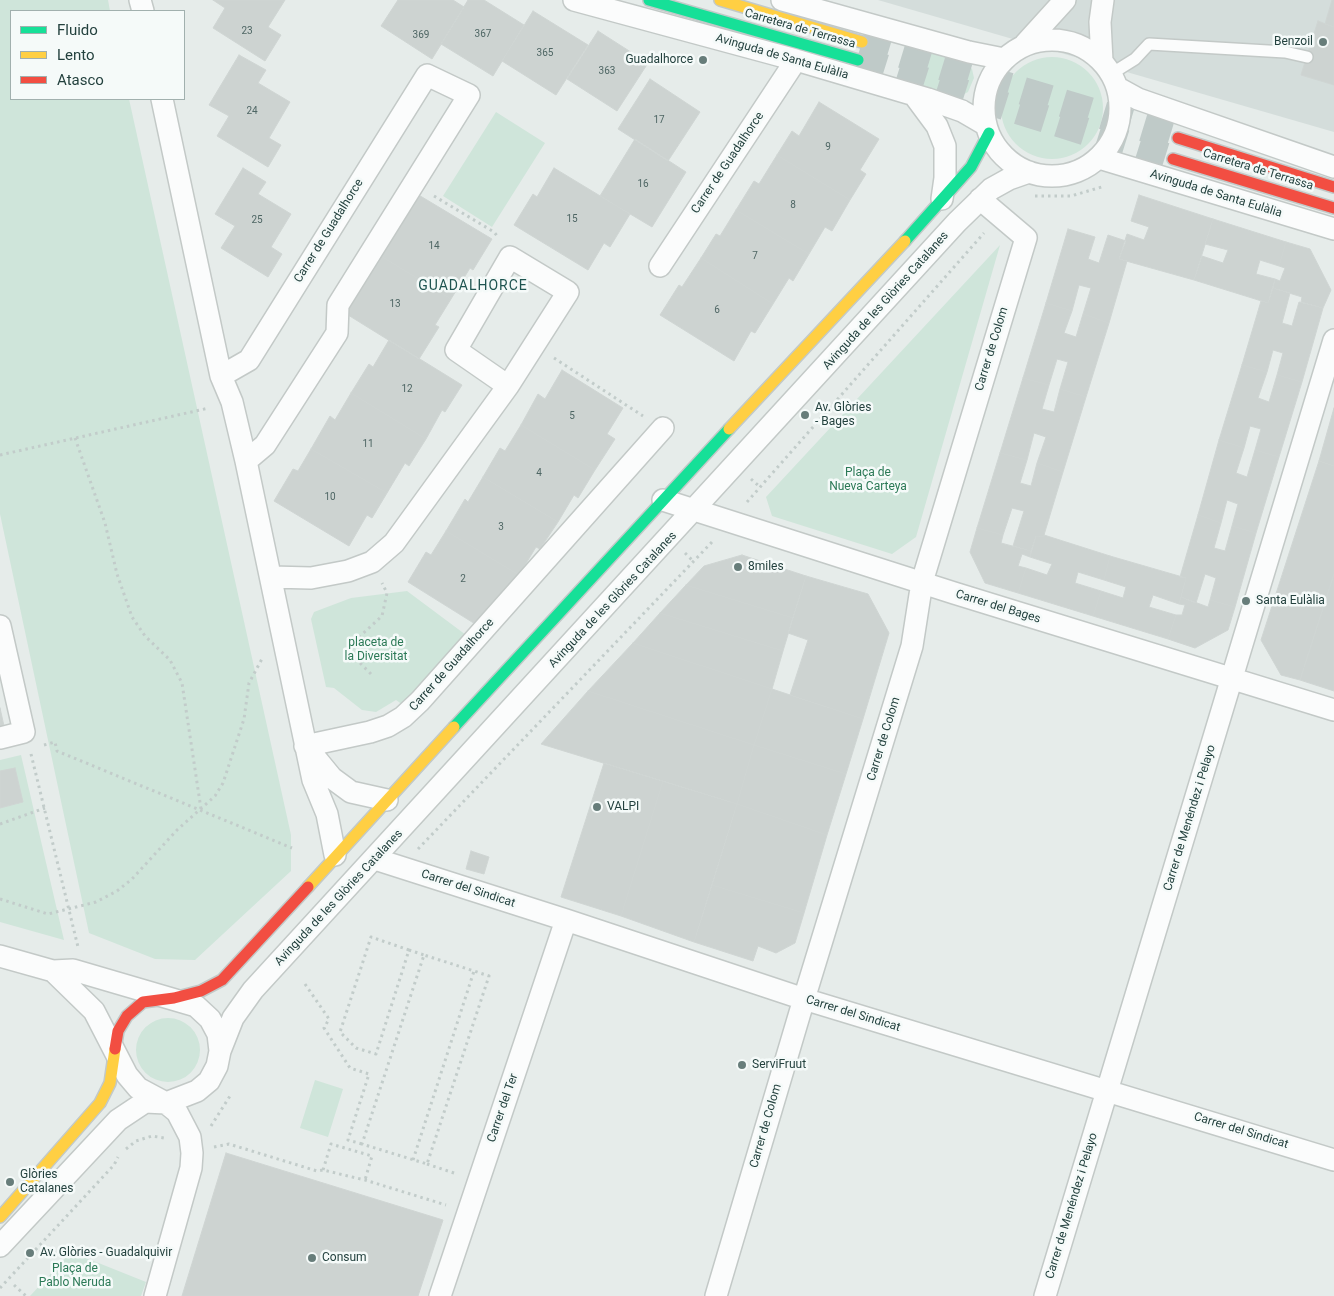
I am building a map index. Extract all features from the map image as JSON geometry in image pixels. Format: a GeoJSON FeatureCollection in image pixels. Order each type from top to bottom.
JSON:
{"type":"FeatureCollection","features":[{"type":"Feature","properties":{"kind":"street","name":"Avinguda de Santa Eulàlia"},"geometry":{"type":"LineString","coordinates":[[574,0],[796,60],[914,95],[962,111],[987,129]]}},
{"type":"Feature","properties":{"kind":"street","name":"Carretera de Terrassa"},"geometry":{"type":"LineString","coordinates":[[649,0],[858,60]]}},
{"type":"Feature","properties":{"kind":"street","name":"Carretera de Terrassa"},"geometry":{"type":"LineString","coordinates":[[720,0],[862,42]]}},
{"type":"Feature","properties":{"kind":"street"},"geometry":{"type":"LineString","coordinates":[[782,0],[962,50],[1004,59]]}},
{"type":"Feature","properties":{"kind":"street"},"geometry":{"type":"LineString","coordinates":[[1065,0],[1025,45],[1004,59],[988,83],[985,96],[987,129],[1006,159],[1029,172],[1054,176],[1066,175],[1089,166],[1099,158],[1116,133],[1120,111],[1110,74],[1100,22],[1103,0]]}},
{"type":"Feature","properties":{"kind":"street"},"geometry":{"type":"LineString","coordinates":[[1025,45],[1041,40],[1058,40],[1074,43],[1089,50],[1110,74],[1138,99],[1334,167]]}},
{"type":"Feature","properties":{"kind":"street","name":"Carrer de Guadalhorce"},"geometry":{"type":"LineString","coordinates":[[660,266],[796,60]]}},
{"type":"Feature","properties":{"kind":"street","name":"Carrer de Guadalhorce"},"geometry":{"type":"LineString","coordinates":[[221,376],[249,360],[427,75],[469,95],[411,189]]}},
{"type":"Feature","properties":{"kind":"street"},"geometry":{"type":"LineString","coordinates":[[914,95],[938,126],[945,146],[946,178],[942,199]]}},
{"type":"Feature","properties":{"kind":"street"},"geometry":{"type":"LineString","coordinates":[[162,100],[221,376],[232,402],[246,461],[312,780],[327,814],[335,855]]}},
{"type":"Feature","properties":{"kind":"street"},"geometry":{"type":"LineString","coordinates":[[0,1217],[100,1103],[110,1083],[118,1031],[127,1016],[143,1002],[174,998],[201,991],[222,980],[335,855],[971,167],[987,129]]}},
{"type":"Feature","properties":{"kind":"street","name":"Carretera de Terrassa"},"geometry":{"type":"LineString","coordinates":[[1178,138],[1334,187]]}},
{"type":"Feature","properties":{"kind":"street","name":"Avinguda de Santa Eulàlia"},"geometry":{"type":"LineString","coordinates":[[1099,158],[1334,229]]}},
{"type":"Feature","properties":{"kind":"street","name":"Carretera de Terrassa"},"geometry":{"type":"LineString","coordinates":[[1173,159],[1334,208]]}},
{"type":"Feature","properties":{"kind":"street","name":"Avinguda de les Glòries Catalanes"},"geometry":{"type":"LineString","coordinates":[[220,1051],[226,1033],[241,1004],[980,198],[1009,179],[1029,172]]}},
{"type":"Feature","properties":{"kind":"street"},"geometry":{"type":"LineString","coordinates":[[246,461],[265,444],[337,333],[338,305],[411,189]]}},
{"type":"Feature","properties":{"kind":"street","name":"Carrer de Colom"},"geometry":{"type":"LineString","coordinates":[[716,1296],[912,646],[922,582],[1026,238],[980,198]]}},
{"type":"Feature","properties":{"kind":"street"},"geometry":{"type":"LineString","coordinates":[[271,577],[311,578],[348,571],[372,562],[394,543],[508,386],[568,292],[510,257],[456,350],[508,386]]}},
{"type":"Feature","properties":{"kind":"street","name":"Carrer de Menéndez i Pelayo"},"geometry":{"type":"LineString","coordinates":[[1045,1296],[1334,340]]}},
{"type":"Feature","properties":{"kind":"street","name":"Carrer de Guadalhorce"},"geometry":{"type":"LineString","coordinates":[[306,746],[370,732],[388,726],[403,717],[425,696],[663,428]]}},
{"type":"Feature","properties":{"kind":"street","name":"Carrer del Bages"},"geometry":{"type":"LineString","coordinates":[[663,500],[693,512],[1334,710]]}},
{"type":"Feature","properties":{"kind":"street"},"geometry":{"type":"LineString","coordinates":[[0,626],[4,667],[24,732],[0,738]]}},
{"type":"Feature","properties":{"kind":"street"},"geometry":{"type":"LineString","coordinates":[[306,746],[324,770],[343,786],[361,795],[387,800]]}},
{"type":"Feature","properties":{"kind":"street","name":"Carrer del Sindicat"},"geometry":{"type":"LineString","coordinates":[[374,859],[804,999],[1334,1160]]}},
{"type":"Feature","properties":{"kind":"street","name":"Carrer del Ter"},"geometry":{"type":"LineString","coordinates":[[440,1296],[566,920]]}},
{"type":"Feature","properties":{"kind":"street"},"geometry":{"type":"LineString","coordinates":[[0,956],[53,971],[73,970],[196,1006],[210,1019],[218,1034],[220,1051],[217,1066],[209,1080],[197,1091],[166,1103],[146,1102],[118,1120],[0,1246]]}},
{"type":"Feature","properties":{"kind":"street"},"geometry":{"type":"LineString","coordinates":[[53,971],[94,1011],[127,1075],[138,1088],[166,1103],[177,1112],[190,1137],[192,1152],[185,1192],[155,1296]]}},
{"type":"Feature","properties":{"kind":"lane"},"geometry":{"type":"LineString","coordinates":[[1110,74],[1135,59],[1148,44],[1285,52],[1307,57]]}},
{"type":"Feature","properties":{"kind":"path"},"geometry":{"type":"LineString","coordinates":[[1032,196],[1071,196],[1108,185]]}},
{"type":"Feature","properties":{"kind":"path"},"geometry":{"type":"LineString","coordinates":[[411,189],[494,232]]}},
{"type":"Feature","properties":{"kind":"path"},"geometry":{"type":"LineString","coordinates":[[401,868],[728,522],[999,215]]}},
{"type":"Feature","properties":{"kind":"path"},"geometry":{"type":"LineString","coordinates":[[533,345],[663,428]]}},
{"type":"Feature","properties":{"kind":"path"},"geometry":{"type":"LineString","coordinates":[[0,455],[232,402]]}},
{"type":"Feature","properties":{"kind":"path"},"geometry":{"type":"LineString","coordinates":[[75,438],[105,523],[117,574],[132,617],[145,636],[170,660],[182,683],[201,810]]}},
{"type":"Feature","properties":{"kind":"path"},"geometry":{"type":"LineString","coordinates":[[371,674],[358,661],[352,650],[357,639],[382,616],[386,605],[387,593],[372,562]]}},
{"type":"Feature","properties":{"kind":"path"},"geometry":{"type":"LineString","coordinates":[[0,899],[48,914],[96,902],[117,891],[154,857],[190,817],[201,810],[215,796],[223,783],[244,719],[249,683],[255,670],[282,630]]}},
{"type":"Feature","properties":{"kind":"path"},"geometry":{"type":"LineString","coordinates":[[24,732],[45,808],[79,950]]}},
{"type":"Feature","properties":{"kind":"path"},"geometry":{"type":"LineString","coordinates":[[55,742],[57,751],[292,848]]}},
{"type":"Feature","properties":{"kind":"path"},"geometry":{"type":"LineString","coordinates":[[0,824],[45,808]]}},
{"type":"Feature","properties":{"kind":"path"},"geometry":{"type":"LineString","coordinates":[[409,950],[376,1054],[356,1048],[340,1032],[371,937],[489,976],[427,1164]]}},
{"type":"Feature","properties":{"kind":"path"},"geometry":{"type":"LineString","coordinates":[[362,1144],[424,955]]}},
{"type":"Feature","properties":{"kind":"path"},"geometry":{"type":"LineString","coordinates":[[413,1160],[474,971]]}},
{"type":"Feature","properties":{"kind":"path"},"geometry":{"type":"LineString","coordinates":[[305,984],[328,1019],[324,1028],[350,1068],[369,1074],[348,1140],[458,1174]]}},
{"type":"Feature","properties":{"kind":"path"},"geometry":{"type":"LineString","coordinates":[[0,1288],[114,1165],[120,1154],[136,1141],[152,1136],[171,1138]]}},
{"type":"Feature","properties":{"kind":"path"},"geometry":{"type":"LineString","coordinates":[[214,1147],[229,1144],[317,1171],[323,1170],[365,1180],[468,1212]]}},
{"type":"Feature","properties":{"kind":"path"},"geometry":{"type":"LineString","coordinates":[[323,1170],[331,1144],[372,1156],[365,1180]]}},
{"type":"Feature","properties":{"kind":"path"},"geometry":{"type":"LineString","coordinates":[[14,1285],[26,1296]]}},
{"type":"Feature","properties":{"kind":"shaded area"},"geometry":{"type":"Polygon","coordinates":[[[878,0],[1334,0],[1334,132],[878,0]]]}},
{"type":"Feature","properties":{"kind":"green space"},"geometry":{"type":"Polygon","coordinates":[[[0,0],[108,0],[110,10],[10,10],[10,100],[129,100],[291,835],[291,871],[195,960],[155,959],[89,933],[0,514],[0,0]]]}},
{"type":"Feature","properties":{"kind":"green space"},"geometry":{"type":"Polygon","coordinates":[[[919,46],[965,61],[972,69],[974,78],[968,92],[955,99],[907,86],[919,46]]]}},
{"type":"Feature","properties":{"kind":"green space"},"geometry":{"type":"Polygon","coordinates":[[[1052,57],[1071,61],[1088,72],[1099,89],[1103,108],[1099,127],[1088,144],[1071,155],[1052,159],[1033,155],[1016,144],[1005,127],[1001,108],[1005,89],[1016,72],[1033,61],[1052,57]]]}},
{"type":"Feature","properties":{"kind":"green space"},"geometry":{"type":"Polygon","coordinates":[[[496,112],[545,143],[492,227],[443,196],[496,112]]]}},
{"type":"Feature","properties":{"kind":"green space","name":"Plaça de Nueva Carteya"},"geometry":{"type":"Polygon","coordinates":[[[1000,245],[916,537],[892,554],[772,516],[766,497],[1000,245]]]}},
{"type":"Feature","properties":{"kind":"green space","name":"placeta de la Diversitat"},"geometry":{"type":"Polygon","coordinates":[[[407,591],[466,635],[406,707],[396,700],[376,712],[362,710],[334,688],[326,687],[311,619],[314,612],[351,598],[407,591]]]}},
{"type":"Feature","properties":{"kind":"green space"},"geometry":{"type":"Polygon","coordinates":[[[21,755],[64,940],[0,922],[0,760],[21,755]]]}},
{"type":"Feature","properties":{"kind":"green space"},"geometry":{"type":"Polygon","coordinates":[[[168,1018],[186,1024],[194,1032],[200,1050],[194,1068],[186,1076],[168,1082],[150,1076],[142,1068],[136,1050],[142,1032],[150,1024],[168,1018]]]}},
{"type":"Feature","properties":{"kind":"green space"},"geometry":{"type":"Polygon","coordinates":[[[315,1080],[343,1089],[328,1137],[300,1128],[315,1080]]]}},
{"type":"Feature","properties":{"kind":"green space","name":"Plaça de Pablo Neruda"},"geometry":{"type":"Polygon","coordinates":[[[71,1252],[146,1282],[141,1296],[30,1296],[71,1252]]]}},
{"type":"Feature","properties":{"kind":"building"},"geometry":{"type":"Polygon","coordinates":[[[213,0],[285,0],[268,27],[281,35],[265,61],[213,28],[225,8],[213,0]]]}},
{"type":"Feature","properties":{"kind":"building"},"geometry":{"type":"Polygon","coordinates":[[[398,0],[453,0],[464,7],[432,59],[381,26],[398,0]]]}},
{"type":"Feature","properties":{"kind":"building"},"geometry":{"type":"Polygon","coordinates":[[[468,0],[484,0],[524,25],[493,76],[441,44],[468,0]]]}},
{"type":"Feature","properties":{"kind":"building"},"geometry":{"type":"Polygon","coordinates":[[[1332,0],[1334,0],[1334,27],[1325,24],[1332,0]]]}},
{"type":"Feature","properties":{"kind":"building"},"geometry":{"type":"Polygon","coordinates":[[[533,11],[588,45],[556,95],[502,61],[533,11]]]}},
{"type":"Feature","properties":{"kind":"building","name":"Benzoil"},"geometry":{"type":"Polygon","coordinates":[[[1318,21],[1334,27],[1334,85],[1301,75],[1318,21]]]}},
{"type":"Feature","properties":{"kind":"building"},"geometry":{"type":"Polygon","coordinates":[[[598,31],[648,63],[617,111],[567,79],[598,31]]]}},
{"type":"Feature","properties":{"kind":"building"},"geometry":{"type":"Polygon","coordinates":[[[239,55],[266,70],[258,83],[290,102],[269,138],[281,145],[268,167],[217,136],[229,116],[209,105],[239,55]]]}},
{"type":"Feature","properties":{"kind":"building"},"geometry":{"type":"Polygon","coordinates":[[[650,79],[700,112],[668,161],[618,129],[650,79]]]}},
{"type":"Feature","properties":{"kind":"building"},"geometry":{"type":"Polygon","coordinates":[[[819,102],[879,139],[860,170],[866,174],[850,200],[777,155],[792,131],[799,136],[819,102]]]}},
{"type":"Feature","properties":{"kind":"building"},"geometry":{"type":"Polygon","coordinates":[[[635,139],[686,172],[652,227],[600,196],[635,139]]]}},
{"type":"Feature","properties":{"kind":"building"},"geometry":{"type":"Polygon","coordinates":[[[777,155],[850,200],[832,231],[825,227],[809,254],[736,210],[754,181],[759,184],[777,155]]]}},
{"type":"Feature","properties":{"kind":"building"},"geometry":{"type":"Polygon","coordinates":[[[243,168],[266,182],[258,194],[291,214],[271,247],[282,254],[268,277],[221,248],[235,226],[215,214],[243,168]]]}},
{"type":"Feature","properties":{"kind":"building"},"geometry":{"type":"Polygon","coordinates":[[[554,168],[630,214],[610,247],[604,243],[588,270],[514,225],[533,194],[537,197],[554,168]]]}},
{"type":"Feature","properties":{"kind":"building"},"geometry":{"type":"Polygon","coordinates":[[[417,194],[492,239],[473,270],[470,268],[451,299],[376,253],[417,194]]]}},
{"type":"Feature","properties":{"kind":"building"},"geometry":{"type":"Polygon","coordinates":[[[1139,195],[1213,219],[1194,280],[1119,259],[1127,234],[1144,240],[1149,227],[1131,221],[1139,195]]]}},
{"type":"Feature","properties":{"kind":"building"},"geometry":{"type":"Polygon","coordinates":[[[736,210],[809,254],[793,281],[789,278],[773,304],[701,258],[716,234],[720,236],[736,210]]]}},
{"type":"Feature","properties":{"kind":"building"},"geometry":{"type":"Polygon","coordinates":[[[1213,219],[1286,242],[1279,266],[1260,260],[1256,274],[1275,279],[1268,303],[1194,280],[1202,256],[1223,263],[1228,250],[1205,244],[1213,219]]]}},
{"type":"Feature","properties":{"kind":"building"},"geometry":{"type":"Polygon","coordinates":[[[1068,229],[1095,237],[1088,259],[1099,263],[1108,235],[1126,241],[1119,259],[1127,261],[1109,323],[1083,314],[1091,288],[1079,285],[1072,311],[1046,303],[1068,229]]]}},
{"type":"Feature","properties":{"kind":"building"},"geometry":{"type":"Polygon","coordinates":[[[1286,242],[1310,249],[1331,290],[1323,308],[1301,302],[1302,297],[1273,288],[1275,279],[1280,281],[1285,268],[1279,266],[1286,242]]]}},
{"type":"Feature","properties":{"kind":"building"},"geometry":{"type":"Polygon","coordinates":[[[376,253],[451,299],[435,325],[439,327],[419,359],[340,310],[376,253]]]}},
{"type":"Feature","properties":{"kind":"building"},"geometry":{"type":"Polygon","coordinates":[[[701,258],[773,304],[755,333],[751,331],[734,361],[660,315],[679,285],[682,287],[701,258]]]}},
{"type":"Feature","properties":{"kind":"building"},"geometry":{"type":"Polygon","coordinates":[[[1273,288],[1290,293],[1282,323],[1292,326],[1299,302],[1323,308],[1302,382],[1277,375],[1283,353],[1273,350],[1267,372],[1242,365],[1261,301],[1268,303],[1273,288]]]}},
{"type":"Feature","properties":{"kind":"building"},"geometry":{"type":"Polygon","coordinates":[[[1046,303],[1072,311],[1064,333],[1076,337],[1083,314],[1109,323],[1086,397],[1060,389],[1068,362],[1057,359],[1049,385],[1023,378],[1046,303]]]}},
{"type":"Feature","properties":{"kind":"building"},"geometry":{"type":"Polygon","coordinates":[[[389,340],[462,385],[445,412],[442,410],[426,439],[351,393],[369,364],[373,367],[389,340]]]}},
{"type":"Feature","properties":{"kind":"building"},"geometry":{"type":"Polygon","coordinates":[[[1242,365],[1267,372],[1258,398],[1269,402],[1277,375],[1302,382],[1279,457],[1255,450],[1261,429],[1250,426],[1244,448],[1219,440],[1242,365]]]}},
{"type":"Feature","properties":{"kind":"building"},"geometry":{"type":"Polygon","coordinates":[[[562,370],[623,408],[607,434],[615,439],[595,470],[521,425],[538,394],[545,399],[562,370]]]}},
{"type":"Feature","properties":{"kind":"building"},"geometry":{"type":"Polygon","coordinates":[[[1023,378],[1049,385],[1042,409],[1054,412],[1060,389],[1086,397],[1063,472],[1037,463],[1046,437],[1034,433],[1027,460],[1000,453],[1023,378]]]}},
{"type":"Feature","properties":{"kind":"building"},"geometry":{"type":"Polygon","coordinates":[[[351,393],[426,439],[409,466],[405,463],[387,493],[311,449],[330,416],[335,420],[351,393]]]}},
{"type":"Feature","properties":{"kind":"building"},"geometry":{"type":"Polygon","coordinates":[[[1334,408],[1334,466],[1319,461],[1334,408]]]}},
{"type":"Feature","properties":{"kind":"building"},"geometry":{"type":"Polygon","coordinates":[[[521,425],[595,470],[578,498],[574,495],[558,522],[483,477],[500,448],[505,451],[521,425]]]}},
{"type":"Feature","properties":{"kind":"building"},"geometry":{"type":"Polygon","coordinates":[[[1219,440],[1244,448],[1236,473],[1247,477],[1255,450],[1279,457],[1256,533],[1232,526],[1238,504],[1227,500],[1221,523],[1198,515],[1219,440]]]}},
{"type":"Feature","properties":{"kind":"building"},"geometry":{"type":"Polygon","coordinates":[[[311,449],[387,493],[372,518],[367,515],[349,546],[274,501],[293,469],[298,471],[311,449]]]}},
{"type":"Feature","properties":{"kind":"building"},"geometry":{"type":"Polygon","coordinates":[[[1000,453],[1027,460],[1020,483],[1031,486],[1037,463],[1063,472],[1044,535],[1043,537],[1036,536],[1031,551],[1013,546],[1024,511],[1012,508],[1003,535],[977,528],[1000,453]]]}},
{"type":"Feature","properties":{"kind":"building"},"geometry":{"type":"Polygon","coordinates":[[[1319,461],[1334,466],[1334,574],[1300,680],[1281,675],[1261,640],[1319,461]]]}},
{"type":"Feature","properties":{"kind":"building"},"geometry":{"type":"Polygon","coordinates":[[[483,477],[558,522],[540,549],[536,547],[519,575],[446,531],[465,499],[468,502],[483,477]]]}},
{"type":"Feature","properties":{"kind":"building"},"geometry":{"type":"Polygon","coordinates":[[[1198,515],[1221,523],[1214,548],[1225,551],[1232,526],[1256,533],[1235,607],[1210,600],[1216,578],[1205,574],[1196,603],[1181,597],[1186,578],[1180,577],[1198,515]]]}},
{"type":"Feature","properties":{"kind":"building"},"geometry":{"type":"Polygon","coordinates":[[[977,528],[1003,535],[1001,543],[1031,551],[1030,557],[1022,554],[1018,566],[1026,568],[1018,593],[985,583],[970,552],[977,528]]]}},
{"type":"Feature","properties":{"kind":"building"},"geometry":{"type":"Polygon","coordinates":[[[446,531],[519,575],[480,627],[408,582],[426,552],[431,555],[446,531]]]}},
{"type":"Feature","properties":{"kind":"building"},"geometry":{"type":"Polygon","coordinates":[[[1044,535],[1110,556],[1104,580],[1078,572],[1075,583],[1101,591],[1093,616],[1018,593],[1026,568],[1047,575],[1052,564],[1030,557],[1036,536],[1043,537],[1044,535]]]}},
{"type":"Feature","properties":{"kind":"building"},"geometry":{"type":"Polygon","coordinates":[[[742,555],[806,576],[793,618],[686,585],[704,566],[742,555]]]}},
{"type":"Feature","properties":{"kind":"building"},"geometry":{"type":"Polygon","coordinates":[[[1110,556],[1186,578],[1179,604],[1153,595],[1149,607],[1176,615],[1168,639],[1093,616],[1101,591],[1123,598],[1126,587],[1104,580],[1110,556]]]}},
{"type":"Feature","properties":{"kind":"building"},"geometry":{"type":"Polygon","coordinates":[[[1334,574],[1334,691],[1300,680],[1334,574]]]}},
{"type":"Feature","properties":{"kind":"building"},"geometry":{"type":"Polygon","coordinates":[[[806,576],[868,594],[889,633],[863,719],[790,695],[808,640],[788,633],[806,576]]]}},
{"type":"Feature","properties":{"kind":"building"},"geometry":{"type":"Polygon","coordinates":[[[686,585],[793,618],[783,651],[660,613],[686,585]]]}},
{"type":"Feature","properties":{"kind":"building"},"geometry":{"type":"Polygon","coordinates":[[[1181,597],[1208,607],[1210,600],[1235,607],[1228,630],[1195,648],[1168,639],[1176,615],[1182,615],[1185,605],[1179,604],[1181,597]]]}},
{"type":"Feature","properties":{"kind":"building"},"geometry":{"type":"Polygon","coordinates":[[[660,613],[783,651],[772,689],[633,643],[660,613]]]}},
{"type":"Feature","properties":{"kind":"building"},"geometry":{"type":"Polygon","coordinates":[[[633,643],[772,689],[754,745],[588,691],[633,643]]]}},
{"type":"Feature","properties":{"kind":"building"},"geometry":{"type":"Polygon","coordinates":[[[772,689],[863,719],[846,774],[754,745],[772,689]]]}},
{"type":"Feature","properties":{"kind":"building"},"geometry":{"type":"Polygon","coordinates":[[[588,691],[754,745],[737,804],[541,744],[588,691]]]}},
{"type":"Feature","properties":{"kind":"building"},"geometry":{"type":"Polygon","coordinates":[[[0,708],[4,726],[0,727],[0,708]]]}},
{"type":"Feature","properties":{"kind":"building"},"geometry":{"type":"Polygon","coordinates":[[[754,745],[846,774],[827,835],[737,804],[754,745]]]}},
{"type":"Feature","properties":{"kind":"building"},"geometry":{"type":"Polygon","coordinates":[[[604,763],[663,781],[621,916],[561,897],[604,763]]]}},
{"type":"Feature","properties":{"kind":"building"},"geometry":{"type":"Polygon","coordinates":[[[15,768],[23,802],[0,808],[0,771],[15,768]]]}},
{"type":"Feature","properties":{"kind":"building"},"geometry":{"type":"Polygon","coordinates":[[[663,781],[737,804],[694,942],[621,916],[663,781]]]}},
{"type":"Feature","properties":{"kind":"building"},"geometry":{"type":"Polygon","coordinates":[[[737,804],[827,835],[804,913],[712,885],[737,804]]]}},
{"type":"Feature","properties":{"kind":"building"},"geometry":{"type":"Polygon","coordinates":[[[471,851],[489,857],[484,874],[466,869],[471,851]]]}},
{"type":"Feature","properties":{"kind":"building"},"geometry":{"type":"Polygon","coordinates":[[[712,885],[804,913],[795,943],[776,953],[758,946],[753,961],[694,942],[712,885]]]}},
{"type":"Feature","properties":{"kind":"building","name":"Consum"},"geometry":{"type":"Polygon","coordinates":[[[226,1153],[443,1220],[418,1296],[182,1296],[226,1153]]]}},
{"type":"Feature","properties":{"kind":"tunnel"},"geometry":{"type":"LineString","coordinates":[[862,42],[1178,138]]}},
{"type":"Feature","properties":{"kind":"tunnel"},"geometry":{"type":"LineString","coordinates":[[858,60],[1173,159]]}},
{"type":"Feature","properties":{"kind":"traffic: fast"},"geometry":{"type":"LineString","coordinates":[[649,0],[858,60]]}},
{"type":"Feature","properties":{"kind":"traffic: fast"},"geometry":{"type":"LineString","coordinates":[[905,241],[971,167],[989,133]]}},
{"type":"Feature","properties":{"kind":"traffic: fast"},"geometry":{"type":"LineString","coordinates":[[454,727],[729,429]]}},
{"type":"Feature","properties":{"kind":"traffic: slow"},"geometry":{"type":"LineString","coordinates":[[720,0],[862,42]]}},
{"type":"Feature","properties":{"kind":"traffic: slow"},"geometry":{"type":"LineString","coordinates":[[729,429],[905,241]]}},
{"type":"Feature","properties":{"kind":"traffic: slow"},"geometry":{"type":"LineString","coordinates":[[308,887],[454,727]]}},
{"type":"Feature","properties":{"kind":"traffic: slow"},"geometry":{"type":"LineString","coordinates":[[0,1217],[100,1103],[110,1083],[115,1049]]}},
{"type":"Feature","properties":{"kind":"traffic: jam"},"geometry":{"type":"LineString","coordinates":[[1178,138],[1334,187]]}},
{"type":"Feature","properties":{"kind":"traffic: jam"},"geometry":{"type":"LineString","coordinates":[[1173,159],[1334,208]]}},
{"type":"Feature","properties":{"kind":"traffic: jam"},"geometry":{"type":"LineString","coordinates":[[115,1049],[118,1031],[127,1016],[143,1002],[174,998],[201,991],[222,980],[308,887]]}},
{"type":"Feature","properties":{"kind":"place","name":"Benzoil"},"geometry":{"type":"Point","coordinates":[1323,42]}},
{"type":"Feature","properties":{"kind":"place","name":"Guadalhorce"},"geometry":{"type":"Point","coordinates":[703,60]}},
{"type":"Feature","properties":{"kind":"place","name":"Av. Glòries - Bages"},"geometry":{"type":"Point","coordinates":[805,415]}},
{"type":"Feature","properties":{"kind":"place","name":"8miles"},"geometry":{"type":"Point","coordinates":[738,567]}},
{"type":"Feature","properties":{"kind":"place","name":"Santa Eulàlia"},"geometry":{"type":"Point","coordinates":[1246,601]}},
{"type":"Feature","properties":{"kind":"place","name":"VALPI"},"geometry":{"type":"Point","coordinates":[597,807]}},
{"type":"Feature","properties":{"kind":"place","name":"ServiFruut"},"geometry":{"type":"Point","coordinates":[742,1065]}},
{"type":"Feature","properties":{"kind":"place","name":"Glòries Catalanes"},"geometry":{"type":"Point","coordinates":[10,1182]}},
{"type":"Feature","properties":{"kind":"place","name":"Av. Glòries - Guadalquivir"},"geometry":{"type":"Point","coordinates":[30,1253]}},
{"type":"Feature","properties":{"kind":"place","name":"Consum"},"geometry":{"type":"Point","coordinates":[312,1258]}},
{"type":"Feature","properties":{"kind":"district","name":"GUADALHORCE"},"geometry":{"type":"Point","coordinates":[473,286]}}]}
